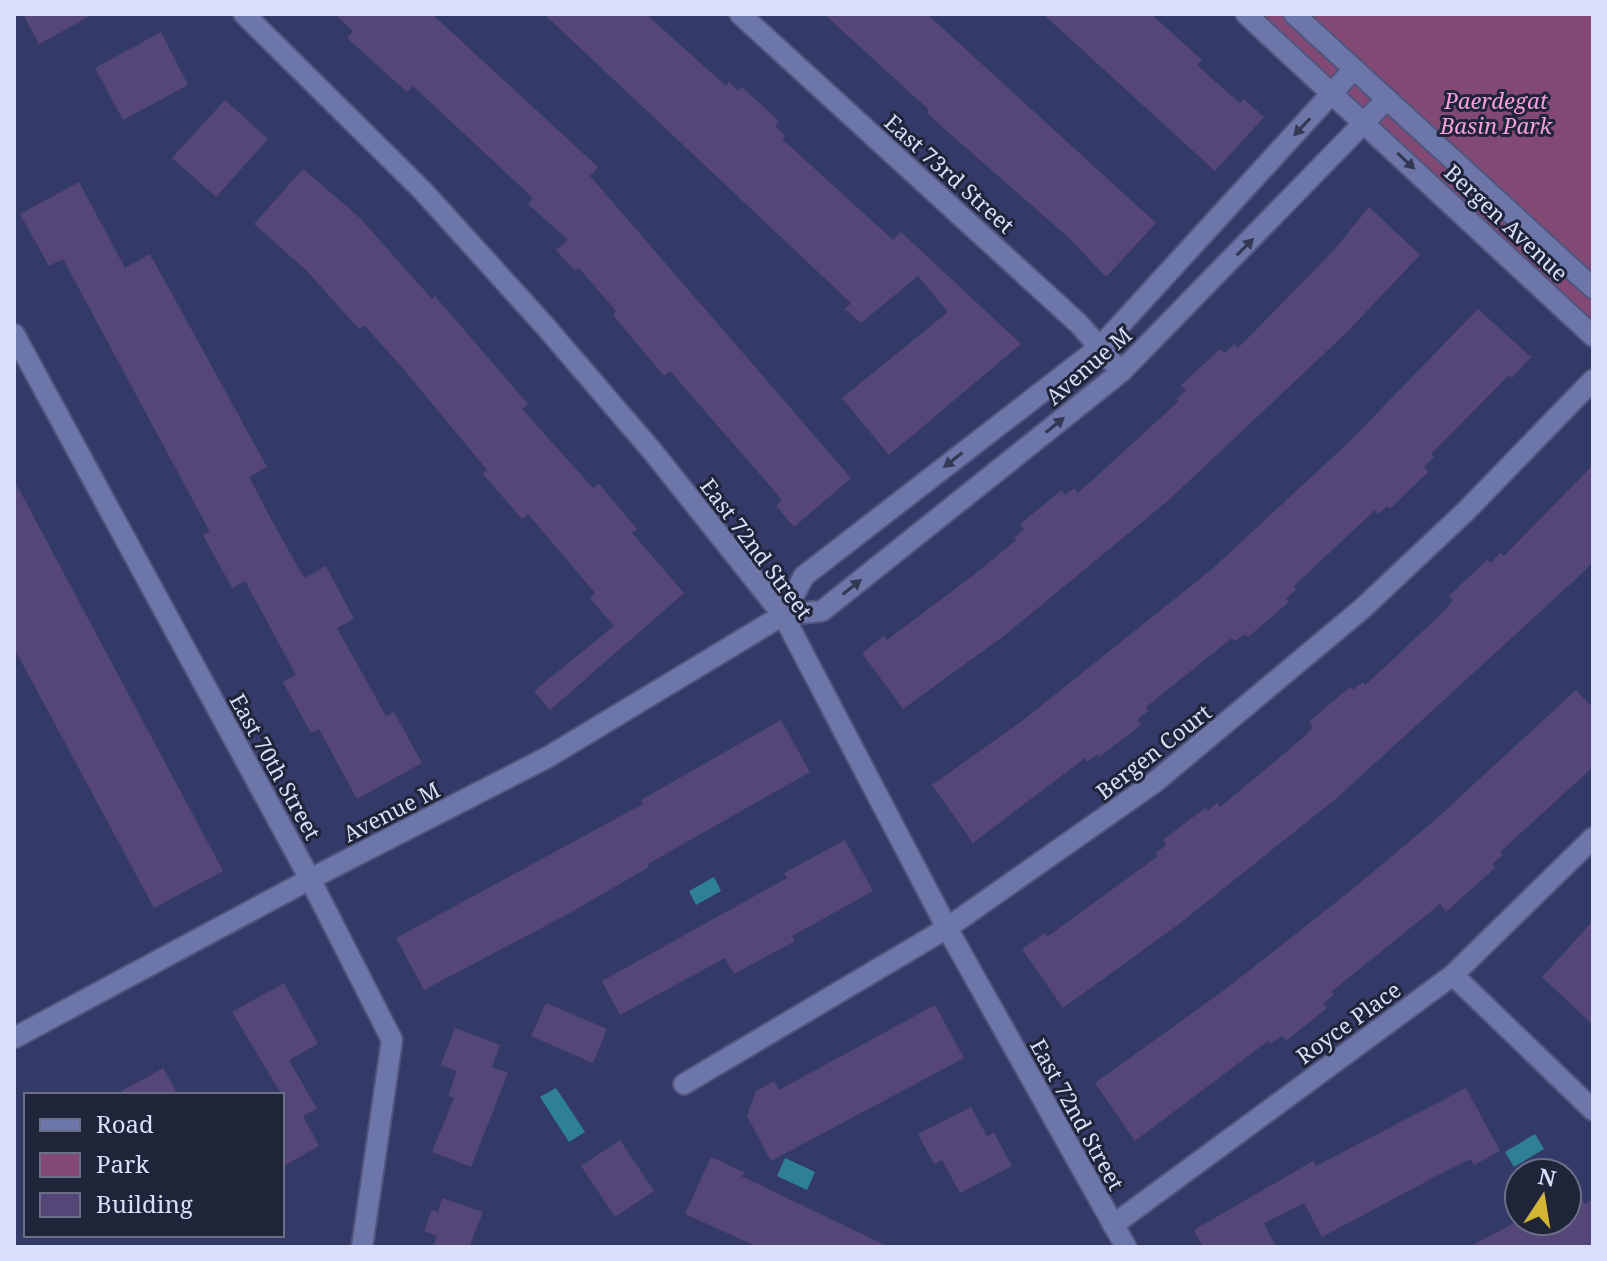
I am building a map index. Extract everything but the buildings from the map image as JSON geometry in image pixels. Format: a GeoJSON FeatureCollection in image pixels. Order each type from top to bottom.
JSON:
{"type":"FeatureCollection","features":[{"type":"Feature","properties":{"kind":"street","name":"East 72nd Street"},"geometry":{"type":"LineString","coordinates":[[244,14],[423,191],[545,326],[653,452],[783,615],[947,928],[1126,1247]]}},
{"type":"Feature","properties":{"kind":"street","name":"East 73rd Street"},"geometry":{"type":"LineString","coordinates":[[740,14],[1067,313],[1121,372]]}},
{"type":"Feature","properties":{"kind":"street","name":"Bergen Avenue"},"geometry":{"type":"LineString","coordinates":[[1246,14],[1593,336]]}},
{"type":"Feature","properties":{"kind":"street","name":"Bergen Avenue"},"geometry":{"type":"LineString","coordinates":[[1294,14],[1593,288]]}},
{"type":"Feature","properties":{"kind":"street","name":"Avenue M"},"geometry":{"type":"LineString","coordinates":[[783,615],[804,576],[1100,347],[1354,69]]}},
{"type":"Feature","properties":{"kind":"street","name":"Avenue M"},"geometry":{"type":"LineString","coordinates":[[14,1038],[310,879],[548,757],[783,615],[822,611],[1121,372],[1387,99]]}},
{"type":"Feature","properties":{"kind":"street","name":"East 70th Street"},"geometry":{"type":"LineString","coordinates":[[14,334],[310,879],[392,1040],[362,1247]]}},
{"type":"Feature","properties":{"kind":"street","name":"Bergen Court"},"geometry":{"type":"LineString","coordinates":[[684,1084],[947,928],[1155,782],[1273,687],[1467,510],[1593,380]]}},
{"type":"Feature","properties":{"kind":"street","name":"Royce Place"},"geometry":{"type":"LineString","coordinates":[[1113,1225],[1453,975],[1593,838]]}},
{"type":"Feature","properties":{"kind":"street"},"geometry":{"type":"LineString","coordinates":[[1453,975],[1593,1110]]}},
{"type":"Feature","properties":{"kind":"green space","name":"Paerdegat Basin Park"},"geometry":{"type":"Polygon","coordinates":[[[1243,14],[1593,14],[1593,334],[1243,14]]]}},
{"type":"Feature","properties":{"kind":"shaded area"},"geometry":{"type":"Polygon","coordinates":[[[714,877],[721,891],[696,905],[689,891],[714,877]]]}},
{"type":"Feature","properties":{"kind":"shaded area"},"geometry":{"type":"Polygon","coordinates":[[[556,1088],[585,1132],[569,1142],[540,1097],[556,1088]]]}},
{"type":"Feature","properties":{"kind":"shaded area"},"geometry":{"type":"Polygon","coordinates":[[[1535,1134],[1544,1149],[1531,1157],[1508,1157],[1505,1152],[1535,1134]]]}},
{"type":"Feature","properties":{"kind":"shaded area"},"geometry":{"type":"Polygon","coordinates":[[[785,1158],[815,1172],[807,1190],[777,1176],[785,1158]]]}}]}
